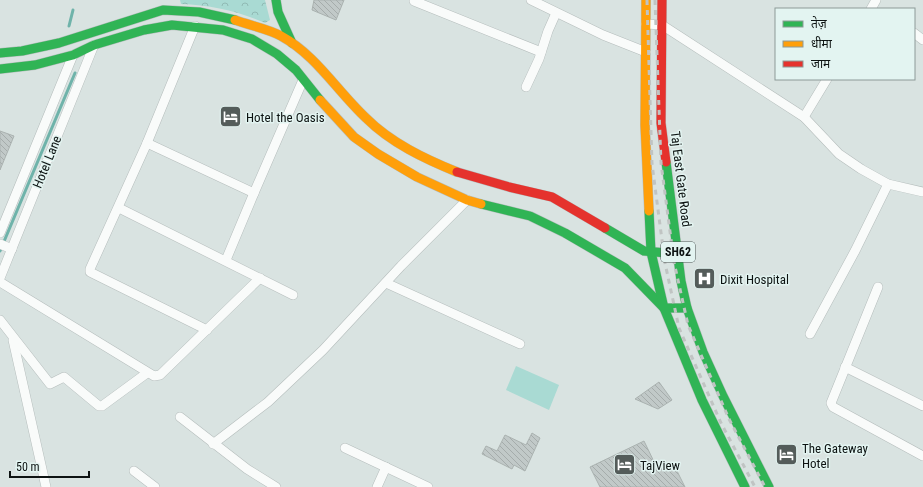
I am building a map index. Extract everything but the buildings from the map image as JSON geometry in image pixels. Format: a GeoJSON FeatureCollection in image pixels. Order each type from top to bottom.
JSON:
{"type":"FeatureCollection","features":[{"type":"Feature","properties":{"kind":"main road"},"geometry":{"type":"LineString","coordinates":[[144,16],[166,0]]}},
{"type":"Feature","properties":{"kind":"main road"},"geometry":{"type":"LineString","coordinates":[[276,0],[278,12],[292,43]]}},
{"type":"Feature","properties":{"kind":"main road","name":"SH62"},"geometry":{"type":"LineString","coordinates":[[646,0],[645,125],[651,252],[664,308],[702,400],[745,487]]}},
{"type":"Feature","properties":{"kind":"main road","name":"Taj East Gate Road"},"geometry":{"type":"LineString","coordinates":[[662,0],[661,123],[681,282],[687,308],[703,352],[723,396],[769,487]]}},
{"type":"Feature","properties":{"kind":"main road"},"geometry":{"type":"LineString","coordinates":[[0,53],[22,51],[59,43],[163,10],[199,12],[224,17],[280,35],[292,43],[306,53],[366,119],[391,138],[425,159],[460,173],[552,197],[644,251],[678,254]]}},
{"type":"Feature","properties":{"kind":"main road"},"geometry":{"type":"LineString","coordinates":[[0,69],[34,65],[73,55],[94,45],[144,30],[172,25],[195,26],[222,30],[252,39],[277,54],[296,70],[321,102],[354,137],[378,154],[417,177],[467,200],[530,216],[565,233],[625,268],[664,308],[687,308]]}},
{"type":"Feature","properties":{"kind":"street"},"geometry":{"type":"LineString","coordinates":[[531,0],[556,13],[646,52]]}},
{"type":"Feature","properties":{"kind":"street"},"geometry":{"type":"LineString","coordinates":[[414,1],[541,52]]}},
{"type":"Feature","properties":{"kind":"street"},"geometry":{"type":"LineString","coordinates":[[526,87],[556,13]]}},
{"type":"Feature","properties":{"kind":"street"},"geometry":{"type":"LineString","coordinates":[[646,24],[662,25],[804,117],[839,154],[861,169],[888,184],[923,192]]}},
{"type":"Feature","properties":{"kind":"street"},"geometry":{"type":"LineString","coordinates":[[195,26],[147,143],[119,208],[90,269],[90,272],[207,330]]}},
{"type":"Feature","properties":{"kind":"street"},"geometry":{"type":"LineString","coordinates":[[915,34],[923,40]]}},
{"type":"Feature","properties":{"kind":"street","name":"Hotel Lane"},"geometry":{"type":"LineString","coordinates":[[0,278],[94,45]]}},
{"type":"Feature","properties":{"kind":"street","name":"Hotel Lane"},"geometry":{"type":"LineString","coordinates":[[0,232],[73,55]]}},
{"type":"Feature","properties":{"kind":"street"},"geometry":{"type":"LineString","coordinates":[[226,260],[303,80]]}},
{"type":"Feature","properties":{"kind":"street"},"geometry":{"type":"LineString","coordinates":[[804,117],[826,80]]}},
{"type":"Feature","properties":{"kind":"street"},"geometry":{"type":"LineString","coordinates":[[147,143],[254,193]]}},
{"type":"Feature","properties":{"kind":"street"},"geometry":{"type":"LineString","coordinates":[[810,334],[855,251],[888,184]]}},
{"type":"Feature","properties":{"kind":"street"},"geometry":{"type":"LineString","coordinates":[[213,444],[268,402],[323,350],[386,282],[467,200]]}},
{"type":"Feature","properties":{"kind":"street"},"geometry":{"type":"LineString","coordinates":[[119,208],[226,260],[293,295]]}},
{"type":"Feature","properties":{"kind":"street"},"geometry":{"type":"LineString","coordinates":[[0,244],[12,249]]}},
{"type":"Feature","properties":{"kind":"street"},"geometry":{"type":"LineString","coordinates":[[0,282],[154,376],[160,375],[260,278]]}},
{"type":"Feature","properties":{"kind":"street"},"geometry":{"type":"LineString","coordinates":[[386,282],[520,344]]}},
{"type":"Feature","properties":{"kind":"street"},"geometry":{"type":"LineString","coordinates":[[878,287],[832,401],[833,407],[923,456]]}},
{"type":"Feature","properties":{"kind":"street"},"geometry":{"type":"LineString","coordinates":[[0,320],[50,384],[64,377],[99,406],[102,406],[147,372]]}},
{"type":"Feature","properties":{"kind":"street"},"geometry":{"type":"LineString","coordinates":[[13,338],[46,487]]}},
{"type":"Feature","properties":{"kind":"street"},"geometry":{"type":"LineString","coordinates":[[845,367],[923,406]]}},
{"type":"Feature","properties":{"kind":"street"},"geometry":{"type":"LineString","coordinates":[[180,417],[246,470],[276,487]]}},
{"type":"Feature","properties":{"kind":"street"},"geometry":{"type":"LineString","coordinates":[[345,448],[428,487]]}},
{"type":"Feature","properties":{"kind":"street"},"geometry":{"type":"LineString","coordinates":[[377,487],[386,467]]}},
{"type":"Feature","properties":{"kind":"street"},"geometry":{"type":"LineString","coordinates":[[134,471],[154,487]]}},
{"type":"Feature","properties":{"kind":"green space"},"geometry":{"type":"Polygon","coordinates":[[[180,0],[265,0],[270,20],[265,23],[224,9],[181,4],[180,0]]]}},
{"type":"Feature","properties":{"kind":"green space"},"geometry":{"type":"Polygon","coordinates":[[[516,366],[559,385],[549,410],[506,390],[516,366]]]}},
{"type":"Feature","properties":{"kind":"waterway"},"geometry":{"type":"LineString","coordinates":[[69,26],[73,10]]}},
{"type":"Feature","properties":{"kind":"waterway"},"geometry":{"type":"LineString","coordinates":[[0,251],[75,73]]}},
{"type":"Feature","properties":{"kind":"railway"},"geometry":{"type":"LineString","coordinates":[[647,0],[652,164],[665,263],[679,328],[721,423],[755,487]]}},
{"type":"Feature","properties":{"kind":"railway"},"geometry":{"type":"LineString","coordinates":[[655,0],[661,163],[674,262],[688,325],[729,419],[765,487]]}},
{"type":"Feature","properties":{"kind":"traffic: fast"},"geometry":{"type":"LineString","coordinates":[[276,0],[278,12],[292,43]]}},
{"type":"Feature","properties":{"kind":"traffic: fast"},"geometry":{"type":"LineString","coordinates":[[0,53],[22,51],[59,43],[163,10],[199,12],[235,20]]}},
{"type":"Feature","properties":{"kind":"traffic: fast"},"geometry":{"type":"LineString","coordinates":[[0,69],[35,65],[73,55],[94,45],[144,30],[172,25],[223,30],[252,39],[277,54],[296,70],[320,100]]}},
{"type":"Feature","properties":{"kind":"traffic: fast"},"geometry":{"type":"LineString","coordinates":[[666,162],[681,281],[687,308],[703,352],[723,396],[769,487]]}},
{"type":"Feature","properties":{"kind":"traffic: fast"},"geometry":{"type":"LineString","coordinates":[[481,204],[530,216],[565,233],[625,268],[664,308],[687,308]]}},
{"type":"Feature","properties":{"kind":"traffic: fast"},"geometry":{"type":"LineString","coordinates":[[649,211],[651,252],[664,308],[702,400],[745,487]]}},
{"type":"Feature","properties":{"kind":"traffic: fast"},"geometry":{"type":"LineString","coordinates":[[605,228],[644,251],[678,254]]}},
{"type":"Feature","properties":{"kind":"traffic: slow"},"geometry":{"type":"LineString","coordinates":[[646,0],[645,125],[649,211]]}},
{"type":"Feature","properties":{"kind":"traffic: slow"},"geometry":{"type":"LineString","coordinates":[[235,20],[271,31],[294,44],[316,63],[355,108],[386,135],[409,150],[457,172]]}},
{"type":"Feature","properties":{"kind":"traffic: slow"},"geometry":{"type":"LineString","coordinates":[[320,100],[354,137],[378,154],[417,177],[467,200],[481,204]]}},
{"type":"Feature","properties":{"kind":"traffic: jam"},"geometry":{"type":"LineString","coordinates":[[662,0],[661,123],[666,162]]}},
{"type":"Feature","properties":{"kind":"traffic: jam"},"geometry":{"type":"LineString","coordinates":[[457,172],[509,187],[552,197],[605,228]]}},
{"type":"Feature","properties":{"kind":"place","name":"Hotel the Oasis"},"geometry":{"type":"Point","coordinates":[231,117]}},
{"type":"Feature","properties":{"kind":"place","name":"Dixit Hospital"},"geometry":{"type":"Point","coordinates":[705,279]}},
{"type":"Feature","properties":{"kind":"place","name":"The Gateway Hotel"},"geometry":{"type":"Point","coordinates":[787,455]}},
{"type":"Feature","properties":{"kind":"place","name":"TajView"},"geometry":{"type":"Point","coordinates":[625,465]}}]}
